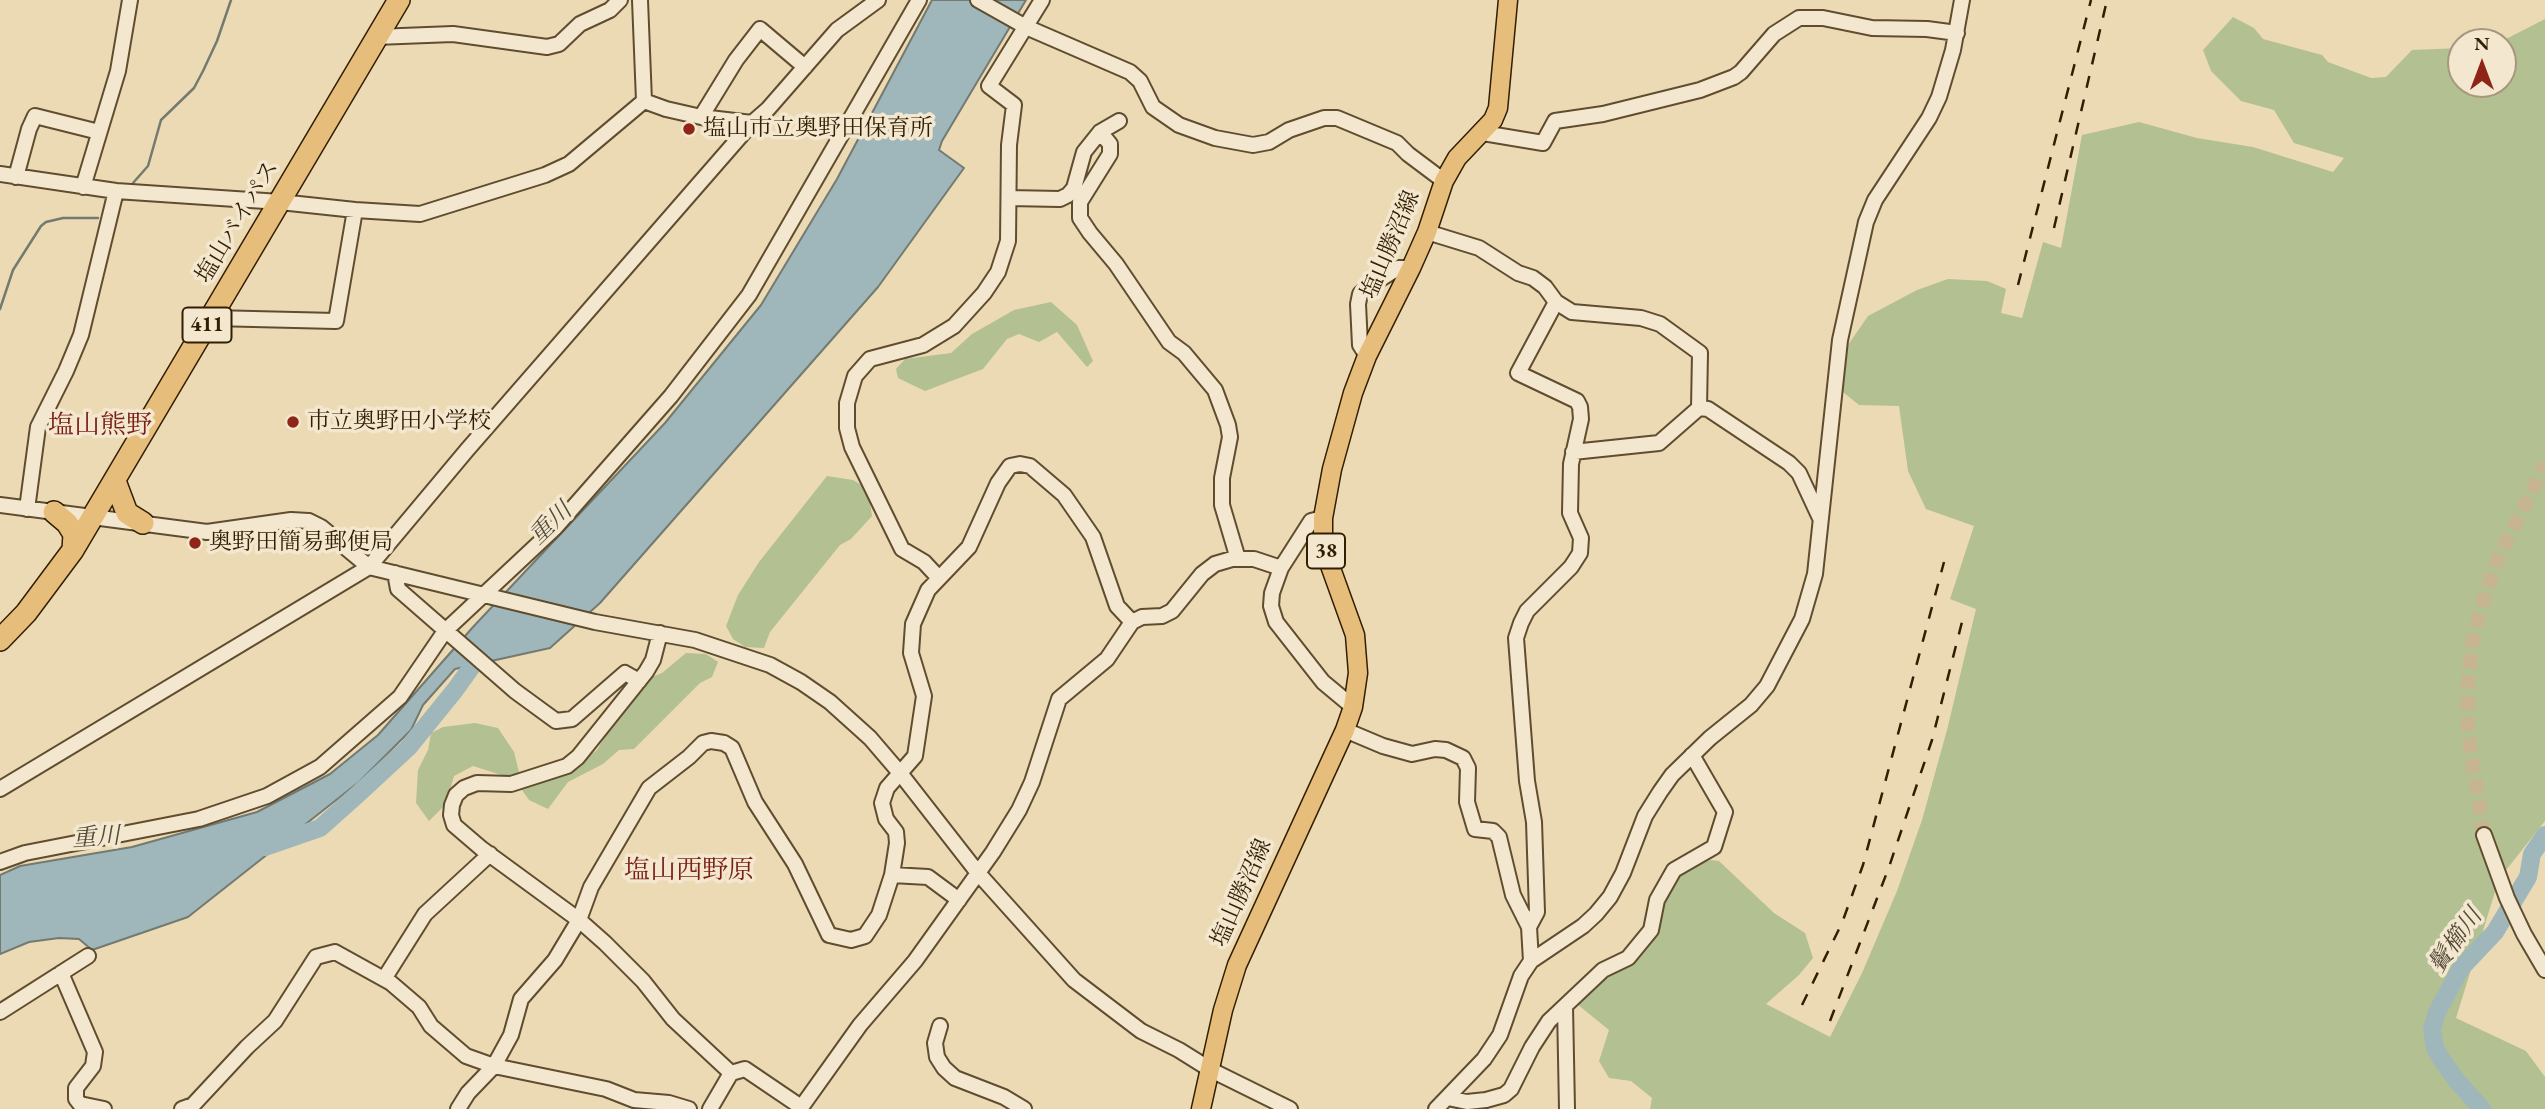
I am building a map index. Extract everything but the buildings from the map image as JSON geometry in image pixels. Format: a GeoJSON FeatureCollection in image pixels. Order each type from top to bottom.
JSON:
{"type":"FeatureCollection","features":[{"type":"Feature","properties":{"kind":"highway","name":"塩山バイパス"},"geometry":{"type":"LineString","coordinates":[[0,640],[40,595],[73,550],[399,0]]}},
{"type":"Feature","properties":{"kind":"highway"},"geometry":{"type":"LineString","coordinates":[[114,481],[128,513],[143,523]]}},
{"type":"Feature","properties":{"kind":"highway"},"geometry":{"type":"LineString","coordinates":[[54,512],[67,523],[74,534],[73,550]]}},
{"type":"Feature","properties":{"kind":"main road","name":"塩山勝沼線"},"geometry":{"type":"LineString","coordinates":[[1201,1109],[1223,1010],[1237,965],[1345,730],[1353,707],[1358,664],[1355,635],[1328,560],[1323,518],[1332,469],[1353,393],[1367,356],[1427,232],[1444,181],[1457,158],[1483,133],[1498,108],[1508,0]]}},
{"type":"Feature","properties":{"kind":"street"},"geometry":{"type":"LineString","coordinates":[[83,187],[118,71],[130,0]]}},
{"type":"Feature","properties":{"kind":"street"},"geometry":{"type":"LineString","coordinates":[[376,37],[453,34],[547,47],[559,44],[580,23],[610,10],[620,0]]}},
{"type":"Feature","properties":{"kind":"street"},"geometry":{"type":"LineString","coordinates":[[640,0],[644,101]]}},
{"type":"Feature","properties":{"kind":"street"},"geometry":{"type":"LineString","coordinates":[[0,789],[369,567],[467,450],[752,123],[768,109],[837,30],[878,0]]}},
{"type":"Feature","properties":{"kind":"street"},"geometry":{"type":"LineString","coordinates":[[0,862],[25,853],[199,820],[267,796],[320,768],[400,697],[447,632],[555,528],[671,396],[749,295],[919,0]]}},
{"type":"Feature","properties":{"kind":"street"},"geometry":{"type":"LineString","coordinates":[[978,0],[1026,27],[1130,72],[1139,81],[1153,107],[1179,125],[1215,138],[1253,145],[1269,142],[1289,130],[1324,118],[1337,118],[1397,143],[1408,155],[1444,181]]}},
{"type":"Feature","properties":{"kind":"street"},"geometry":{"type":"LineString","coordinates":[[938,577],[924,562],[902,550],[852,447],[847,428],[847,403],[855,376],[870,359],[923,345],[954,326],[984,293],[998,272],[1007,241],[1009,145],[1014,105],[989,86],[1042,0]]}},
{"type":"Feature","properties":{"kind":"street"},"geometry":{"type":"LineString","coordinates":[[1436,1109],[1484,1059],[1500,1035],[1521,976],[1531,961],[1583,926],[1610,897],[1623,873],[1645,816],[1672,775],[1751,705],[1767,686],[1802,619],[1815,574],[1840,340],[1866,222],[1875,200],[1929,118],[1939,97],[1957,33],[1962,0]]}},
{"type":"Feature","properties":{"kind":"street"},"geometry":{"type":"LineString","coordinates":[[1483,133],[1543,143],[1555,121],[1603,114],[1700,90],[1734,77],[1752,61],[1774,34],[1799,18],[1823,18],[1872,28],[1927,29],[1957,33]]}},
{"type":"Feature","properties":{"kind":"street"},"geometry":{"type":"LineString","coordinates":[[701,117],[736,60],[760,29],[805,66]]}},
{"type":"Feature","properties":{"kind":"street"},"geometry":{"type":"LineString","coordinates":[[644,101],[701,117],[752,123]]}},
{"type":"Feature","properties":{"kind":"street"},"geometry":{"type":"LineString","coordinates":[[0,174],[116,191],[420,215],[545,175],[569,164],[644,101]]}},
{"type":"Feature","properties":{"kind":"street"},"geometry":{"type":"LineString","coordinates":[[16,177],[29,129],[36,116],[99,132]]}},
{"type":"Feature","properties":{"kind":"street"},"geometry":{"type":"LineString","coordinates":[[1009,198],[1060,199],[1068,195],[1074,188],[1084,152],[1100,132],[1119,121]]}},
{"type":"Feature","properties":{"kind":"street"},"geometry":{"type":"LineString","coordinates":[[1100,132],[1110,144],[1110,155],[1080,202],[1080,218],[1116,264],[1169,342],[1184,353],[1214,390],[1230,437],[1222,478],[1222,505],[1238,559]]}},
{"type":"Feature","properties":{"kind":"street"},"geometry":{"type":"LineString","coordinates":[[27,509],[38,427],[66,371],[80,335],[116,191]]}},
{"type":"Feature","properties":{"kind":"street"},"geometry":{"type":"LineString","coordinates":[[212,318],[337,321],[355,210]]}},
{"type":"Feature","properties":{"kind":"street"},"geometry":{"type":"LineString","coordinates":[[1427,232],[1479,247],[1518,273],[1533,278],[1556,302],[1572,312],[1649,320],[1660,324],[1700,353],[1699,408],[1659,443],[1573,452]]}},
{"type":"Feature","properties":{"kind":"street"},"geometry":{"type":"LineString","coordinates":[[1367,356],[1360,345],[1360,294],[1398,268],[1411,268]]}},
{"type":"Feature","properties":{"kind":"street"},"geometry":{"type":"LineString","coordinates":[[1529,927],[1537,912],[1534,822],[1527,781],[1516,638],[1527,611],[1572,567],[1580,553],[1581,538],[1570,513],[1573,452],[1581,419],[1580,407],[1577,401],[1518,373],[1556,302]]}},
{"type":"Feature","properties":{"kind":"street"},"geometry":{"type":"LineString","coordinates":[[1699,408],[1708,410],[1789,463],[1799,473],[1820,519]]}},
{"type":"Feature","properties":{"kind":"street"},"geometry":{"type":"LineString","coordinates":[[458,1109],[468,1093],[494,1066],[512,1035],[521,999],[555,960],[579,920],[590,887],[649,788],[703,743],[724,743],[732,748],[755,802],[795,864],[829,935],[852,940],[865,936],[879,915],[892,874],[898,843],[896,832],[886,820],[882,803],[887,788],[915,757],[925,696],[911,653],[913,624],[928,590],[969,547],[1005,471],[1010,466],[1030,466],[1042,474],[1072,505],[1093,537],[1117,606],[1132,622]]}},
{"type":"Feature","properties":{"kind":"street"},"geometry":{"type":"LineString","coordinates":[[0,505],[207,532],[291,520],[309,522],[321,527],[369,567],[595,622],[695,640],[769,665],[830,702],[870,738],[978,873],[1074,980],[1141,1031],[1179,1050],[1210,1070],[1290,1109]]}},
{"type":"Feature","properties":{"kind":"street","name":"38"},"geometry":{"type":"LineString","coordinates":[[1323,518],[1311,521],[1282,568],[1272,593],[1271,606],[1276,622],[1322,682],[1353,707]]}},
{"type":"Feature","properties":{"kind":"street"},"geometry":{"type":"LineString","coordinates":[[710,1109],[732,1073],[745,1069],[800,1108],[860,1025],[915,961],[959,901],[1019,810],[1032,782],[1059,699],[1107,659],[1132,622],[1142,617],[1162,616],[1172,611],[1202,574],[1215,564],[1254,559],[1282,568]]}},
{"type":"Feature","properties":{"kind":"street"},"geometry":{"type":"LineString","coordinates":[[394,573],[398,589],[515,691],[556,721],[572,719],[625,673],[639,681]]}},
{"type":"Feature","properties":{"kind":"street"},"geometry":{"type":"LineString","coordinates":[[660,633],[653,660],[578,757],[567,766],[511,784],[477,783],[464,788],[456,795],[452,805],[454,825],[579,920],[643,981],[673,1018],[732,1073]]}},
{"type":"Feature","properties":{"kind":"street"},"geometry":{"type":"LineString","coordinates":[[1345,730],[1383,746],[1412,754],[1435,749],[1446,750],[1464,758],[1468,768],[1467,802],[1475,830],[1493,831],[1499,837],[1513,895],[1529,927],[1531,961]]}},
{"type":"Feature","properties":{"kind":"street"},"geometry":{"type":"LineString","coordinates":[[1448,1098],[1467,1102],[1504,1095],[1511,1089],[1549,1021],[1603,970],[1628,958],[1651,930],[1657,901],[1674,870],[1714,847],[1725,811],[1692,755]]}},
{"type":"Feature","properties":{"kind":"street"},"geometry":{"type":"LineString","coordinates":[[2484,835],[2496,872],[2524,934],[2545,970]]}},
{"type":"Feature","properties":{"kind":"street"},"geometry":{"type":"LineString","coordinates":[[384,979],[425,914],[490,854]]}},
{"type":"Feature","properties":{"kind":"street"},"geometry":{"type":"LineString","coordinates":[[892,874],[928,877],[959,901]]}},
{"type":"Feature","properties":{"kind":"street"},"geometry":{"type":"LineString","coordinates":[[182,1109],[193,1105],[247,1046],[275,1021],[316,957],[335,953],[384,979],[419,1007],[431,1026],[466,1056],[494,1066],[606,1089],[634,1100],[669,1103],[690,1109]]}},
{"type":"Feature","properties":{"kind":"street"},"geometry":{"type":"LineString","coordinates":[[0,1012],[88,956]]}},
{"type":"Feature","properties":{"kind":"street"},"geometry":{"type":"LineString","coordinates":[[61,973],[95,1052],[93,1066],[76,1088],[76,1099],[82,1106],[104,1109]]}},
{"type":"Feature","properties":{"kind":"street"},"geometry":{"type":"LineString","coordinates":[[1565,1006],[1567,1109]]}},
{"type":"Feature","properties":{"kind":"street"},"geometry":{"type":"LineString","coordinates":[[940,1026],[935,1043],[937,1057],[944,1068],[955,1078],[1004,1097],[1024,1109]]}},
{"type":"Feature","properties":{"kind":"green space"},"geometry":{"type":"Polygon","coordinates":[[[2233,17],[2254,28],[2263,39],[2322,55],[2328,62],[2371,78],[2386,77],[2412,50],[2447,49],[2447,98],[2517,98],[2517,33],[2545,19],[2545,821],[2499,879],[2456,1018],[2526,1051],[2545,1077],[2545,1109],[1650,1109],[1652,1098],[1631,1081],[1609,1078],[1599,1061],[1609,1030],[1577,1004],[1601,977],[1632,964],[1659,926],[1660,901],[1683,869],[1711,860],[1719,861],[1774,913],[1805,933],[1813,958],[1799,975],[1766,1004],[1830,1037],[1862,973],[1897,891],[1922,820],[1947,730],[1976,609],[1950,599],[1974,526],[1926,509],[1908,471],[1899,406],[1859,405],[1843,392],[1846,348],[1868,316],[1917,290],[1948,279],[1987,281],[2006,289],[2001,313],[2022,318],[2043,242],[2061,248],[2082,135],[2139,122],[2197,138],[2253,147],[2333,172],[2344,158],[2294,143],[2274,110],[2241,101],[2211,71],[2203,50],[2233,17]]]}},
{"type":"Feature","properties":{"kind":"green space"},"geometry":{"type":"Polygon","coordinates":[[[1051,302],[1077,325],[1093,361],[1087,367],[1057,332],[1039,342],[1019,334],[1007,339],[983,369],[925,391],[898,378],[896,369],[905,359],[951,353],[972,334],[1014,310],[1051,302]]]}},
{"type":"Feature","properties":{"kind":"green space"},"geometry":{"type":"Polygon","coordinates":[[[827,476],[853,480],[868,489],[872,516],[851,539],[840,545],[770,632],[764,648],[745,647],[733,639],[726,626],[738,595],[759,562],[827,476]]]}},
{"type":"Feature","properties":{"kind":"green space"},"geometry":{"type":"Polygon","coordinates":[[[686,653],[706,654],[718,662],[712,677],[700,683],[634,749],[619,750],[603,764],[568,782],[548,809],[529,800],[522,790],[565,772],[597,750],[614,721],[649,678],[662,673],[686,653]]]}},
{"type":"Feature","properties":{"kind":"green space"},"geometry":{"type":"Polygon","coordinates":[[[475,723],[498,728],[514,752],[519,772],[511,778],[473,766],[454,776],[446,804],[429,821],[416,803],[418,770],[428,750],[431,733],[443,727],[475,723]]]}},
{"type":"Feature","properties":{"kind":"water"},"geometry":{"type":"Polygon","coordinates":[[[932,0],[1026,0],[942,141],[939,150],[964,168],[878,287],[600,603],[550,648],[455,669],[423,705],[411,730],[359,782],[188,917],[92,950],[79,939],[59,938],[29,942],[0,954],[0,875],[20,866],[132,847],[257,812],[330,774],[378,735],[473,627],[665,423],[761,305],[837,179],[932,0]]]}},
{"type":"Feature","properties":{"kind":"waterway"},"geometry":{"type":"LineString","coordinates":[[133,183],[148,166],[161,120],[194,88],[217,41],[231,0]]}},
{"type":"Feature","properties":{"kind":"waterway"},"geometry":{"type":"LineString","coordinates":[[0,309],[13,270],[41,226],[63,218],[98,218]]}},
{"type":"Feature","properties":{"kind":"waterway","name":"重川"},"geometry":{"type":"LineString","coordinates":[[265,847],[320,828],[357,795],[408,748],[486,647]]}},
{"type":"Feature","properties":{"kind":"waterway","name":"鬢櫛川"},"geometry":{"type":"LineString","coordinates":[[2482,1109],[2440,1057],[2435,1048],[2432,1029],[2437,1012],[2461,968],[2495,932],[2528,877],[2532,854],[2545,835]]}},
{"type":"Feature","properties":{"kind":"tunnel"},"geometry":{"type":"LineString","coordinates":[[2484,835],[2468,732],[2468,683],[2472,644],[2496,562],[2545,464]]}},
{"type":"Feature","properties":{"kind":"railway"},"geometry":{"type":"LineString","coordinates":[[2018,285],[2091,0]]}},
{"type":"Feature","properties":{"kind":"railway"},"geometry":{"type":"LineString","coordinates":[[2054,228],[2107,0]]}},
{"type":"Feature","properties":{"kind":"railway"},"geometry":{"type":"LineString","coordinates":[[1802,1005],[1842,923],[1863,865],[1944,562]]}},
{"type":"Feature","properties":{"kind":"railway"},"geometry":{"type":"LineString","coordinates":[[1830,1021],[1889,867],[1932,740],[1964,614]]}},
{"type":"Feature","properties":{"kind":"place","name":"塩山市立奥野田保育所"},"geometry":{"type":"Point","coordinates":[689,129]}},
{"type":"Feature","properties":{"kind":"place","name":"市立奥野田小学校"},"geometry":{"type":"Point","coordinates":[293,422]}},
{"type":"Feature","properties":{"kind":"place","name":"奥野田簡易郵便局"},"geometry":{"type":"Point","coordinates":[195,543]}},
{"type":"Feature","properties":{"kind":"district","name":"塩山熊野"},"geometry":{"type":"Point","coordinates":[100,426]}},
{"type":"Feature","properties":{"kind":"district","name":"塩山西野原"},"geometry":{"type":"Point","coordinates":[689,871]}}]}
